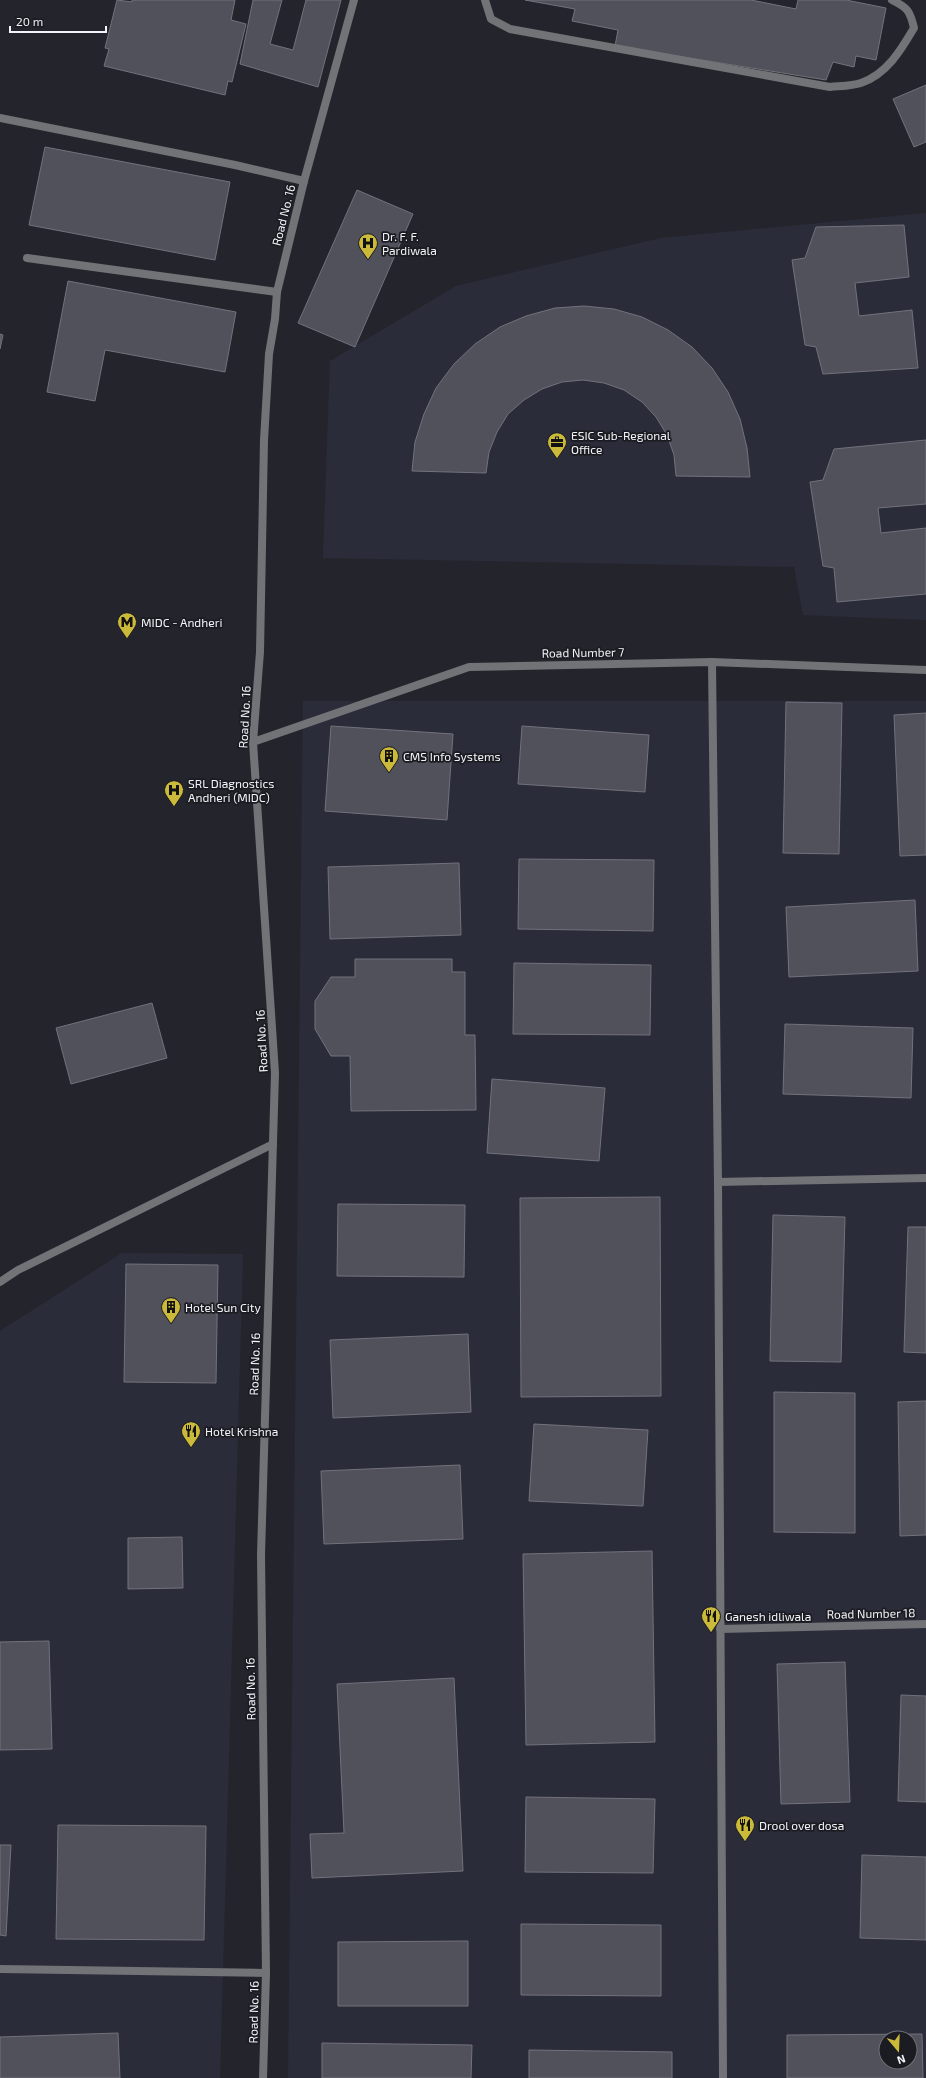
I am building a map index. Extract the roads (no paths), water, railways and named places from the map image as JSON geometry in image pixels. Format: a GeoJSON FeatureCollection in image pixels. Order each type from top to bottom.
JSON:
{"type":"FeatureCollection","features":[{"type":"Feature","properties":{"kind":"street","name":"Road No. 16"},"geometry":{"type":"LineString","coordinates":[[263,2078],[266,1973],[261,1555],[275,1072],[253,742],[260,652],[264,440],[269,354],[275,319],[277,292],[304,181],[354,0]]}},
{"type":"Feature","properties":{"kind":"street"},"geometry":{"type":"LineString","coordinates":[[484,0],[491,19],[510,29],[830,87],[861,83],[881,72],[897,56],[914,28],[910,12],[903,5],[892,0]]}},
{"type":"Feature","properties":{"kind":"street"},"geometry":{"type":"LineString","coordinates":[[0,118],[235,165],[304,181]]}},
{"type":"Feature","properties":{"kind":"street"},"geometry":{"type":"LineString","coordinates":[[27,258],[277,292]]}},
{"type":"Feature","properties":{"kind":"street"},"geometry":{"type":"LineString","coordinates":[[712,662],[718,1182],[723,2078]]}},
{"type":"Feature","properties":{"kind":"street","name":"Road Number 7"},"geometry":{"type":"LineString","coordinates":[[253,742],[469,667],[712,662],[926,670]]}},
{"type":"Feature","properties":{"kind":"street"},"geometry":{"type":"LineString","coordinates":[[0,1282],[18,1270],[273,1144]]}},
{"type":"Feature","properties":{"kind":"street"},"geometry":{"type":"LineString","coordinates":[[718,1182],[926,1178]]}},
{"type":"Feature","properties":{"kind":"street","name":"Road Number 18"},"geometry":{"type":"LineString","coordinates":[[720,1629],[926,1624]]}},
{"type":"Feature","properties":{"kind":"street"},"geometry":{"type":"LineString","coordinates":[[0,1969],[266,1973]]}},
{"type":"Feature","properties":{"kind":"place","name":"Dr. F. F. Pardiwala"},"geometry":{"type":"Point","coordinates":[368,260]}},
{"type":"Feature","properties":{"kind":"place","name":"ESIC Sub-Regional Office"},"geometry":{"type":"Point","coordinates":[557,459]}},
{"type":"Feature","properties":{"kind":"place","name":"MIDC - Andheri"},"geometry":{"type":"Point","coordinates":[127,639]}},
{"type":"Feature","properties":{"kind":"place","name":"CMS Info Systems"},"geometry":{"type":"Point","coordinates":[389,773]}},
{"type":"Feature","properties":{"kind":"place","name":"SRL Diagnostics Andheri (MIDC)"},"geometry":{"type":"Point","coordinates":[174,807]}},
{"type":"Feature","properties":{"kind":"place","name":"Hotel Sun City"},"geometry":{"type":"Point","coordinates":[171,1324]}},
{"type":"Feature","properties":{"kind":"place","name":"Hotel Krishna"},"geometry":{"type":"Point","coordinates":[191,1448]}},
{"type":"Feature","properties":{"kind":"place","name":"Ganesh idliwala"},"geometry":{"type":"Point","coordinates":[711,1633]}},
{"type":"Feature","properties":{"kind":"place","name":"Drool over dosa"},"geometry":{"type":"Point","coordinates":[745,1842]}}]}
